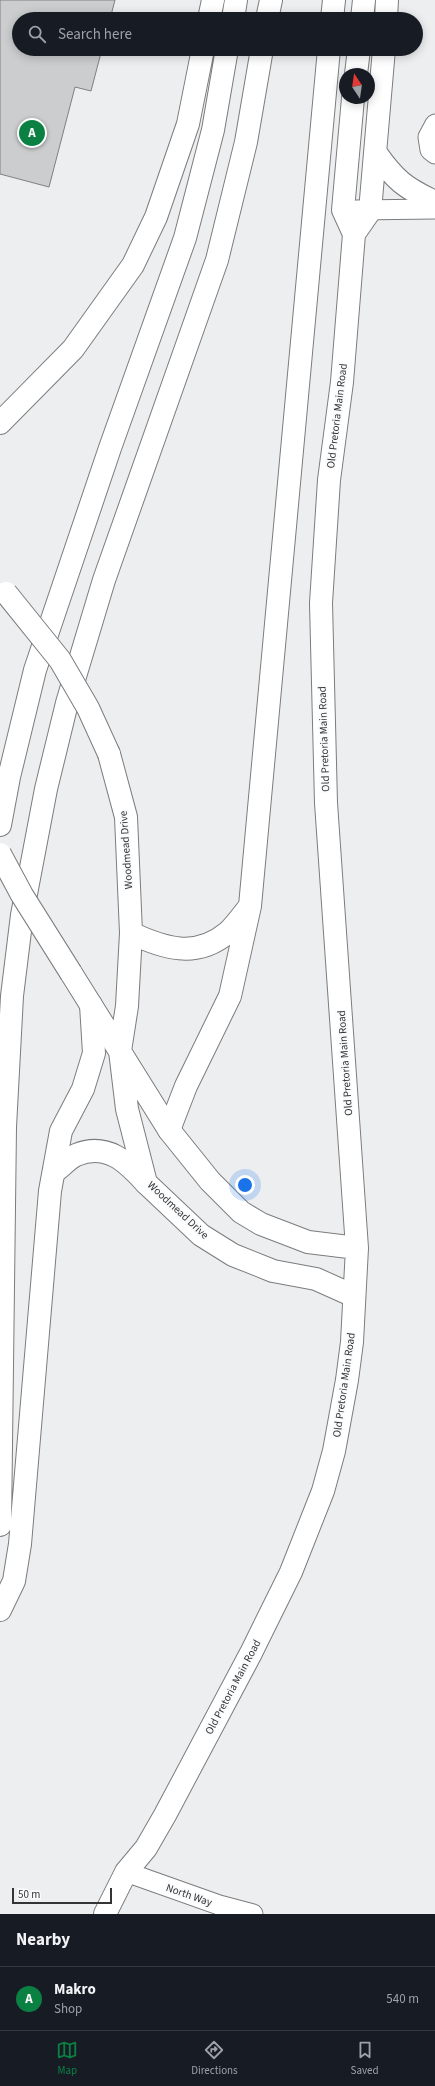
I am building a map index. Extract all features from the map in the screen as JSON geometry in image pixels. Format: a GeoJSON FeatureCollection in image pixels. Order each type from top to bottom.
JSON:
{"type":"FeatureCollection","features":[{"type":"Feature","properties":{"kind":"main road"},"geometry":{"type":"LineString","coordinates":[[210,12],[213,0]]}},
{"type":"Feature","properties":{"kind":"main road"},"geometry":{"type":"LineString","coordinates":[[234,12],[236,0]]}},
{"type":"Feature","properties":{"kind":"main road"},"geometry":{"type":"LineString","coordinates":[[269,12],[271,0]]}},
{"type":"Feature","properties":{"kind":"main road"},"geometry":{"type":"LineString","coordinates":[[333,12],[334,0]]}},
{"type":"Feature","properties":{"kind":"main road"},"geometry":{"type":"LineString","coordinates":[[363,12],[364,0]]}},
{"type":"Feature","properties":{"kind":"main road"},"geometry":{"type":"LineString","coordinates":[[386,12],[387,0]]}},
{"type":"Feature","properties":{"kind":"main road"},"geometry":{"type":"LineString","coordinates":[[0,423],[73,349],[133,265],[156,217],[188,124],[202,56]]}},
{"type":"Feature","properties":{"kind":"main road"},"geometry":{"type":"LineString","coordinates":[[0,825],[9,778],[35,670],[105,462],[185,238],[213,130],[226,56]]}},
{"type":"Feature","properties":{"kind":"main road"},"geometry":{"type":"LineString","coordinates":[[0,1526],[4,1127],[12,996],[22,915],[46,789],[67,703],[104,580],[216,260],[246,142],[261,56]]}},
{"type":"Feature","properties":{"kind":"main road"},"geometry":{"type":"LineString","coordinates":[[170,1130],[186,1086],[230,996],[250,906],[329,56]]}},
{"type":"Feature","properties":{"kind":"main road"},"geometry":{"type":"LineString","coordinates":[[357,68],[358,56]]}},
{"type":"Feature","properties":{"kind":"main road"},"geometry":{"type":"LineString","coordinates":[[354,234],[370,211],[383,56]]}},
{"type":"Feature","properties":{"kind":"main road","name":"Old Pretoria Main Road"},"geometry":{"type":"LineString","coordinates":[[133,1874],[251,1654],[290,1572],[323,1492],[334,1451],[345,1394],[352,1342],[357,1248],[326,803],[321,603],[329,480],[342,382],[354,234],[343,210],[352,104]]}},
{"type":"Feature","properties":{"kind":"main road"},"geometry":{"type":"LineString","coordinates":[[376,153],[395,179],[407,189],[435,202]]}},
{"type":"Feature","properties":{"kind":"main road","name":"Woodmead Drive"},"geometry":{"type":"LineString","coordinates":[[3,591],[60,660],[88,708],[109,754],[126,817],[131,933],[127,1006],[120,1051],[127,1109],[146,1183],[201,1235],[233,1255],[273,1271],[316,1279],[354,1296]]}},
{"type":"Feature","properties":{"kind":"main road","name":"Woodmead Drive"},"geometry":{"type":"LineString","coordinates":[[0,854],[22,895],[170,1130],[210,1181],[240,1212],[261,1224],[308,1242],[357,1248]]}},
{"type":"Feature","properties":{"kind":"main road"},"geometry":{"type":"LineString","coordinates":[[131,933],[155,944],[174,949],[194,948],[209,944],[227,933],[250,906]]}},
{"type":"Feature","properties":{"kind":"main road"},"geometry":{"type":"LineString","coordinates":[[0,1610],[14,1581],[20,1544],[49,1202],[61,1131],[83,1089],[94,1053],[91,1005]]}},
{"type":"Feature","properties":{"kind":"main road"},"geometry":{"type":"LineString","coordinates":[[54,1172],[76,1156],[95,1150],[119,1157],[128,1163],[146,1183]]}},
{"type":"Feature","properties":{"kind":"main road"},"geometry":{"type":"LineString","coordinates":[[106,1914],[133,1874]]}},
{"type":"Feature","properties":{"kind":"main road"},"geometry":{"type":"LineString","coordinates":[[120,1914],[133,1874]]}},
{"type":"Feature","properties":{"kind":"street"},"geometry":{"type":"LineString","coordinates":[[435,124],[428,137],[430,150],[435,154]]}},
{"type":"Feature","properties":{"kind":"street"},"geometry":{"type":"LineString","coordinates":[[343,210],[370,211],[435,209]]}},
{"type":"Feature","properties":{"kind":"street","name":"North Way"},"geometry":{"type":"LineString","coordinates":[[133,1874],[218,1910],[253,1914]]}},
{"type":"Feature","properties":{"kind":"building"},"geometry":{"type":"Polygon","coordinates":[[[0,0],[115,0],[112,12],[12,12],[12,56],[100,56],[91,91],[75,87],[49,187],[0,174],[0,0]]]}},
{"type":"Feature","properties":{"kind":"place","name":"Makro"},"geometry":{"type":"Point","coordinates":[32,133]}}]}
